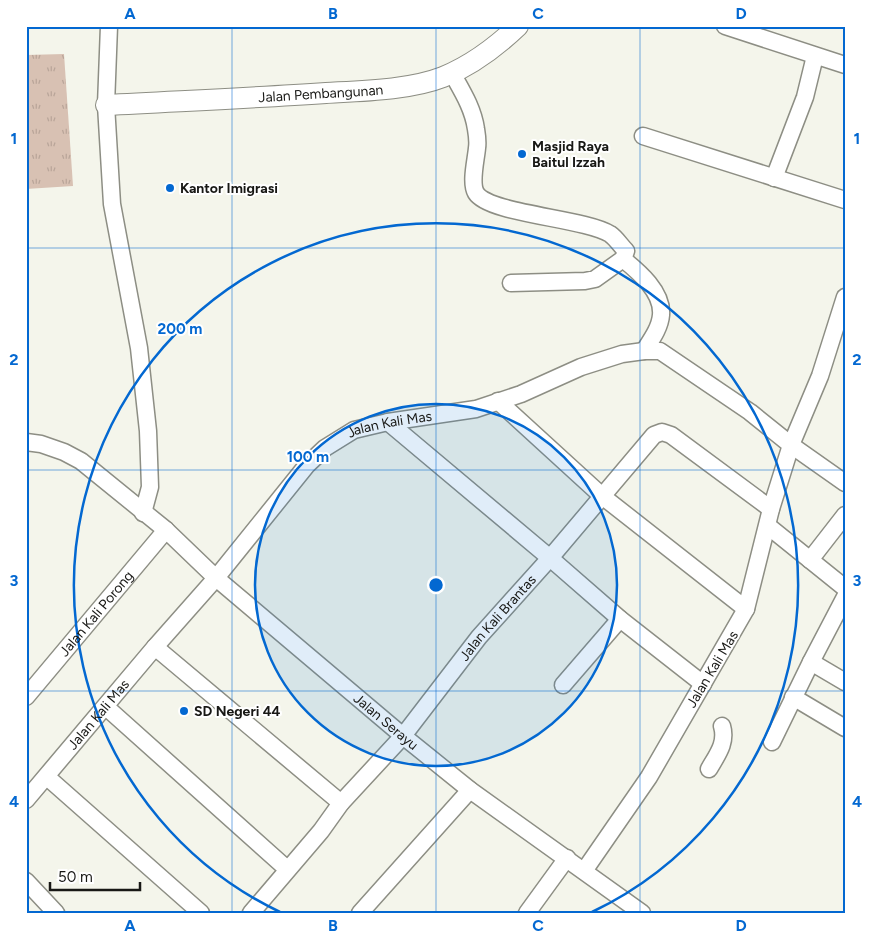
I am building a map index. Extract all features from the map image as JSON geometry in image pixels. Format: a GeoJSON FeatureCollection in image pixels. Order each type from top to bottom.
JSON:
{"type":"FeatureCollection","features":[{"type":"Feature","properties":{"kind":"main road","name":"Jalan Pembangunan"},"geometry":{"type":"LineString","coordinates":[[106,105],[366,91],[426,83],[452,73],[476,60],[518,26]]}},
{"type":"Feature","properties":{"kind":"street"},"geometry":{"type":"LineString","coordinates":[[110,26],[106,105],[112,204],[138,348],[148,431],[150,487],[143,513]]}},
{"type":"Feature","properties":{"kind":"street"},"geometry":{"type":"LineString","coordinates":[[725,26],[845,65]]}},
{"type":"Feature","properties":{"kind":"street"},"geometry":{"type":"LineString","coordinates":[[774,178],[805,97],[815,56]]}},
{"type":"Feature","properties":{"kind":"street"},"geometry":{"type":"LineString","coordinates":[[452,73],[470,108],[476,126],[478,146],[474,188],[477,194],[483,200],[500,207],[592,227],[611,234],[626,251],[623,259],[595,279],[585,282],[511,283]]}},
{"type":"Feature","properties":{"kind":"street"},"geometry":{"type":"LineString","coordinates":[[643,136],[845,200]]}},
{"type":"Feature","properties":{"kind":"street"},"geometry":{"type":"LineString","coordinates":[[623,259],[642,275],[655,294],[661,308],[661,317],[656,330],[644,351]]}},
{"type":"Feature","properties":{"kind":"street","name":"Jalan Kali Mas"},"geometry":{"type":"LineString","coordinates":[[584,871],[649,777],[746,609],[771,509],[791,445],[820,376],[845,297]]}},
{"type":"Feature","properties":{"kind":"street","name":"Jalan Kali Mas"},"geometry":{"type":"LineString","coordinates":[[26,800],[216,578],[307,465],[319,454],[354,430],[388,422],[476,409],[521,394],[581,367],[622,354],[660,351],[750,412],[791,445]]}},
{"type":"Feature","properties":{"kind":"street"},"geometry":{"type":"LineString","coordinates":[[498,401],[602,496],[746,609]]}},
{"type":"Feature","properties":{"kind":"street"},"geometry":{"type":"LineString","coordinates":[[388,422],[620,619],[703,684]]}},
{"type":"Feature","properties":{"kind":"street","name":"Jalan Kali Brantas"},"geometry":{"type":"LineString","coordinates":[[251,913],[321,831],[341,803],[403,736],[479,638],[550,558],[654,435],[662,432],[671,435],[771,509]]}},
{"type":"Feature","properties":{"kind":"street","name":"Jalan Serayu"},"geometry":{"type":"LineString","coordinates":[[26,442],[41,444],[64,452],[81,461],[166,530],[216,578],[470,790],[642,913]]}},
{"type":"Feature","properties":{"kind":"street"},"geometry":{"type":"LineString","coordinates":[[791,445],[845,483]]}},
{"type":"Feature","properties":{"kind":"street"},"geometry":{"type":"LineString","coordinates":[[810,560],[845,515]]}},
{"type":"Feature","properties":{"kind":"street"},"geometry":{"type":"LineString","coordinates":[[768,526],[845,588]]}},
{"type":"Feature","properties":{"kind":"street","name":"Jalan Kali Porong"},"geometry":{"type":"LineString","coordinates":[[26,697],[166,530]]}},
{"type":"Feature","properties":{"kind":"street"},"geometry":{"type":"LineString","coordinates":[[772,742],[845,597]]}},
{"type":"Feature","properties":{"kind":"street"},"geometry":{"type":"LineString","coordinates":[[563,686],[620,619]]}},
{"type":"Feature","properties":{"kind":"street"},"geometry":{"type":"LineString","coordinates":[[155,648],[341,803]]}},
{"type":"Feature","properties":{"kind":"street"},"geometry":{"type":"LineString","coordinates":[[811,662],[845,682]]}},
{"type":"Feature","properties":{"kind":"street"},"geometry":{"type":"LineString","coordinates":[[793,697],[845,728]]}},
{"type":"Feature","properties":{"kind":"street"},"geometry":{"type":"LineString","coordinates":[[106,707],[287,869]]}},
{"type":"Feature","properties":{"kind":"street"},"geometry":{"type":"LineString","coordinates":[[708,769],[724,741],[722,726]]}},
{"type":"Feature","properties":{"kind":"street"},"geometry":{"type":"LineString","coordinates":[[47,777],[202,913]]}},
{"type":"Feature","properties":{"kind":"street"},"geometry":{"type":"LineString","coordinates":[[360,913],[470,790]]}},
{"type":"Feature","properties":{"kind":"street"},"geometry":{"type":"LineString","coordinates":[[527,913],[567,858]]}},
{"type":"Feature","properties":{"kind":"street"},"geometry":{"type":"LineString","coordinates":[[26,881],[56,913]]}},
{"type":"Feature","properties":{"kind":"green space"},"geometry":{"type":"Polygon","coordinates":[[[64,54],[73,186],[26,189],[26,55],[64,54]]]}},
{"type":"Feature","properties":{"kind":"place","name":"Masjid Raya Baitul Izzah"},"geometry":{"type":"Point","coordinates":[522,154]}},
{"type":"Feature","properties":{"kind":"place","name":"Kantor Imigrasi"},"geometry":{"type":"Point","coordinates":[170,188]}},
{"type":"Feature","properties":{"kind":"place","name":"SD Negeri 44"},"geometry":{"type":"Point","coordinates":[184,711]}}]}
